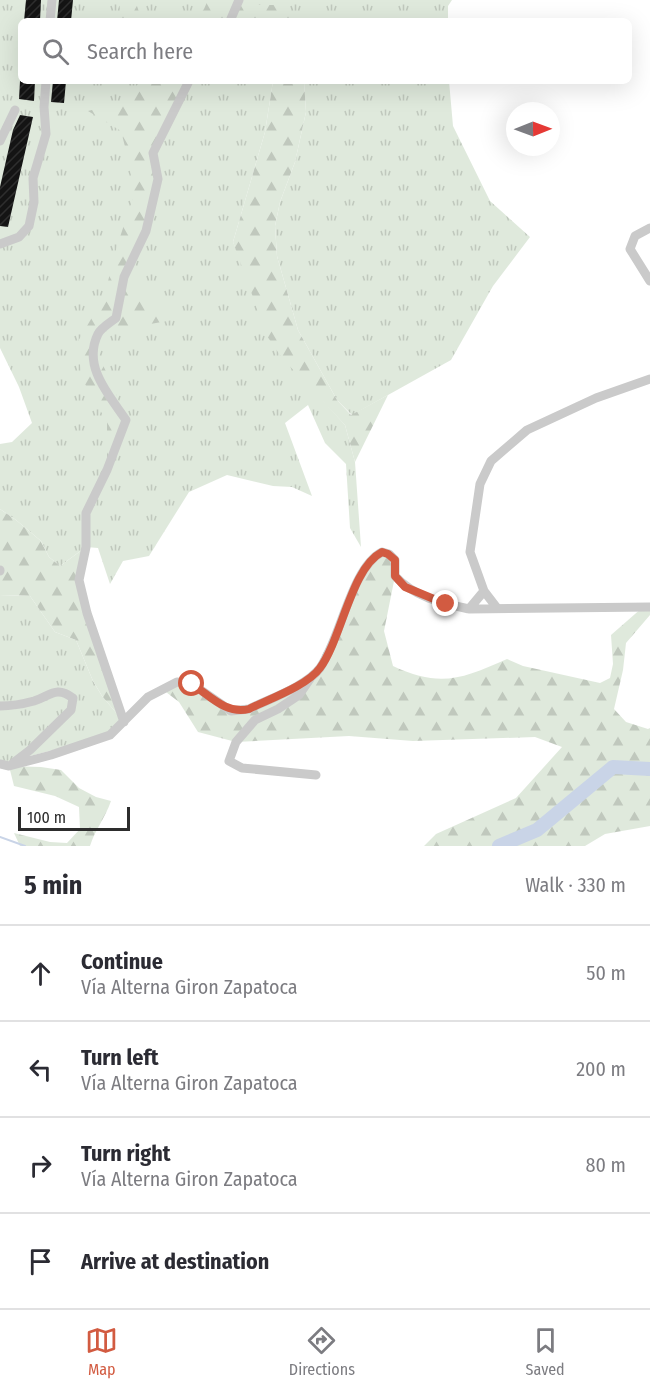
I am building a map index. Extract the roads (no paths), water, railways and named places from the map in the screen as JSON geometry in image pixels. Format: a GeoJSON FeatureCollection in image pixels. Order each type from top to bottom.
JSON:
{"type":"FeatureCollection","features":[{"type":"Feature","properties":{"kind":"street"},"geometry":{"type":"LineString","coordinates":[[50,18],[52,0]]}},
{"type":"Feature","properties":{"kind":"street"},"geometry":{"type":"LineString","coordinates":[[231,18],[239,0]]}},
{"type":"Feature","properties":{"kind":"street"},"geometry":{"type":"LineString","coordinates":[[0,244],[19,237],[30,226],[34,202],[33,178],[46,134],[44,107],[46,84]]}},
{"type":"Feature","properties":{"kind":"street"},"geometry":{"type":"LineString","coordinates":[[124,722],[87,614],[79,580],[86,547],[86,513],[107,470],[126,420],[99,381],[92,358],[99,332],[116,318],[124,277],[146,231],[158,179],[153,153],[188,84]]}},
{"type":"Feature","properties":{"kind":"street"},"geometry":{"type":"LineString","coordinates":[[0,141],[15,110]]}},
{"type":"Feature","properties":{"kind":"street"},"geometry":{"type":"LineString","coordinates":[[650,228],[635,237],[630,249],[650,281]]}},
{"type":"Feature","properties":{"kind":"street"},"geometry":{"type":"LineString","coordinates":[[497,608],[484,591],[471,552],[480,483],[491,461],[527,430],[596,398],[650,379]]}},
{"type":"Feature","properties":{"kind":"street"},"geometry":{"type":"LineString","coordinates":[[316,775],[242,768],[229,761],[236,742],[255,720],[299,695],[320,667],[329,652],[361,576],[372,557],[382,552],[395,560],[395,576],[405,587],[446,604],[469,609],[650,607]]}},
{"type":"Feature","properties":{"kind":"street"},"geometry":{"type":"LineString","coordinates":[[469,609],[484,591]]}},
{"type":"Feature","properties":{"kind":"street"},"geometry":{"type":"LineString","coordinates":[[4,765],[51,755],[110,735],[148,697],[177,682],[192,684],[231,711],[240,711],[249,709],[311,677]]}},
{"type":"Feature","properties":{"kind":"street"},"geometry":{"type":"LineString","coordinates":[[0,706],[35,701],[52,692],[66,692],[73,698],[71,710],[30,750],[4,765]]}},
{"type":"Feature","properties":{"kind":"waterway"},"geometry":{"type":"LineString","coordinates":[[499,846],[537,830],[613,767],[650,769]]}},
{"type":"Feature","properties":{"kind":"waterway"},"geometry":{"type":"LineString","coordinates":[[0,837],[25,846]]}}]}
